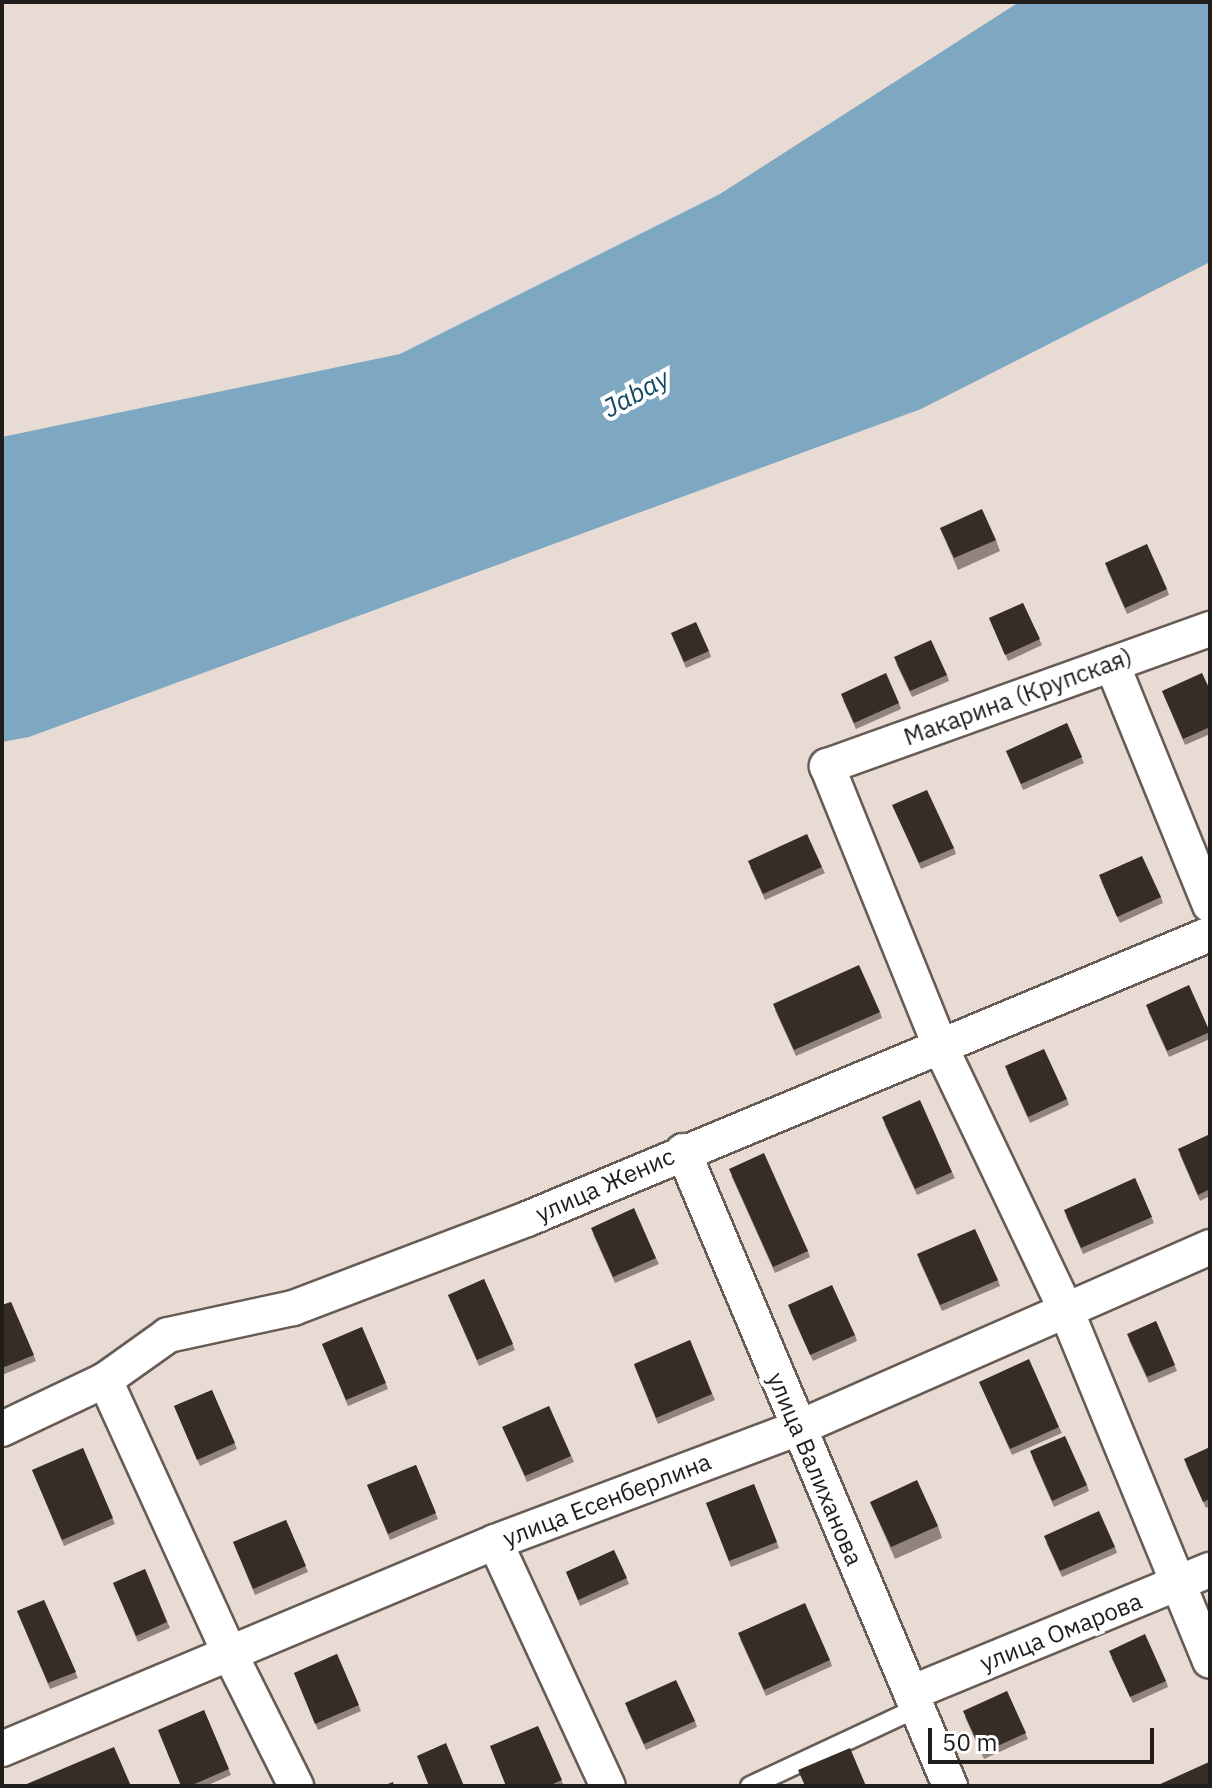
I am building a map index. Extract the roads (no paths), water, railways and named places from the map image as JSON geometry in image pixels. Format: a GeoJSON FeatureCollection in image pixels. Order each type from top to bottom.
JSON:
{"type":"FeatureCollection","features":[{"type":"Feature","properties":{"kind":"street","name":"Макарина (Крупская)"},"geometry":{"type":"LineString","coordinates":[[941,1048],[827,766],[1210,629]]}},
{"type":"Feature","properties":{"kind":"street"},"geometry":{"type":"LineString","coordinates":[[1112,664],[1210,905]]}},
{"type":"Feature","properties":{"kind":"street","name":"улица Женис"},"geometry":{"type":"LineString","coordinates":[[2,1429],[105,1380],[168,1335],[293,1308],[527,1219],[683,1151],[941,1048],[1210,934]]}},
{"type":"Feature","properties":{"kind":"street"},"geometry":{"type":"LineString","coordinates":[[941,1048],[1066,1310],[1210,1661]]}},
{"type":"Feature","properties":{"kind":"street","name":"улица Валиханова"},"geometry":{"type":"LineString","coordinates":[[683,1151],[950,1786]]}},
{"type":"Feature","properties":{"kind":"street","name":"улица Есенберлина"},"geometry":{"type":"LineString","coordinates":[[2,1749],[495,1542],[798,1428],[1210,1247]]}},
{"type":"Feature","properties":{"kind":"street"},"geometry":{"type":"LineString","coordinates":[[105,1380],[229,1652],[296,1786]]}},
{"type":"Feature","properties":{"kind":"street"},"geometry":{"type":"LineString","coordinates":[[495,1542],[608,1786]]}},
{"type":"Feature","properties":{"kind":"street","name":"улица Омарова"},"geometry":{"type":"LineString","coordinates":[[914,1700],[1210,1570]]}},
{"type":"Feature","properties":{"kind":"lane"},"geometry":{"type":"LineString","coordinates":[[750,1786],[914,1700]]}},
{"type":"Feature","properties":{"kind":"water","name":"Jabay"},"geometry":{"type":"Polygon","coordinates":[[[1019,2],[1210,2],[1210,262],[921,409],[29,737],[2,742],[2,437],[400,354],[720,194],[1019,2]]]}}]}
